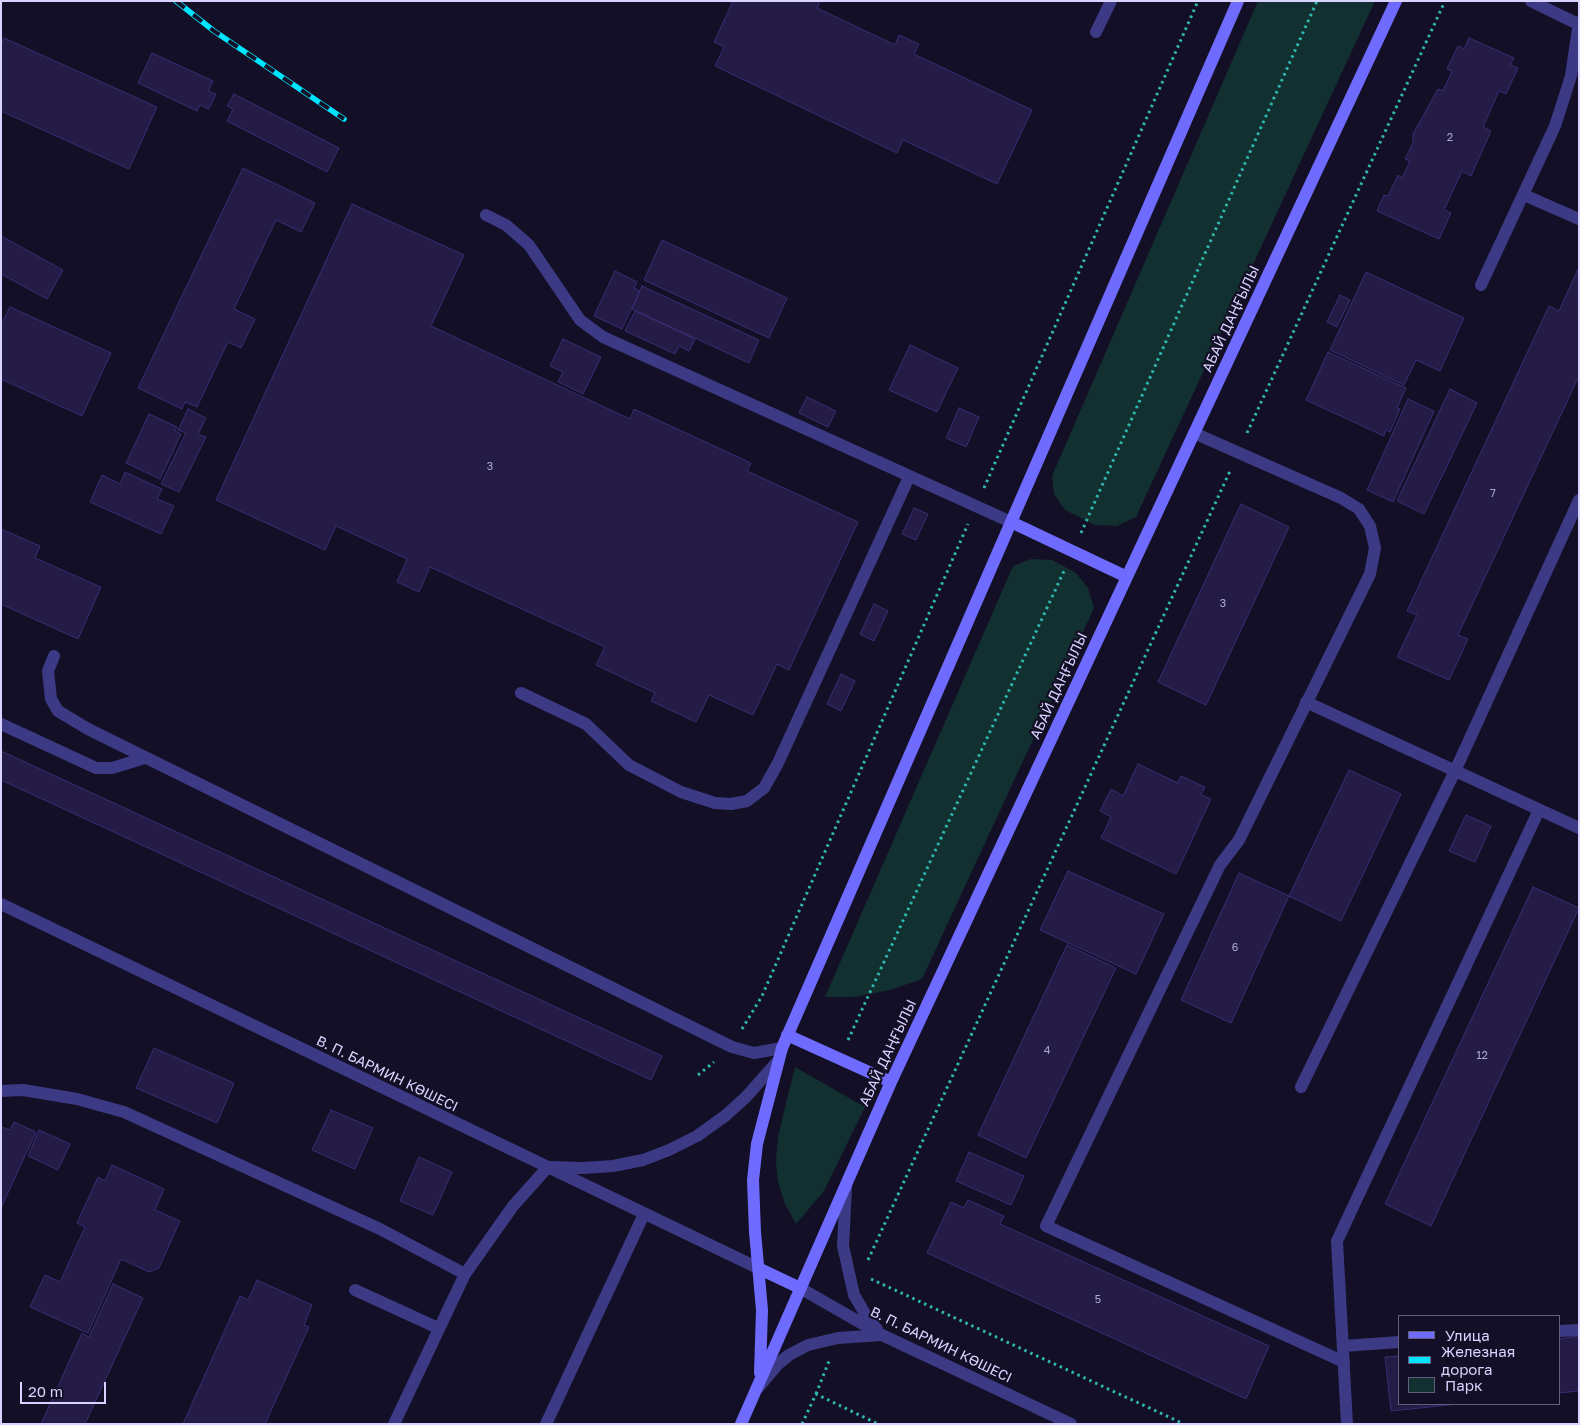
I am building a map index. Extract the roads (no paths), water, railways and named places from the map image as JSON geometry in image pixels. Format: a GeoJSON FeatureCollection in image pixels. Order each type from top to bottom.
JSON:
{"type":"FeatureCollection","features":[{"type":"Feature","properties":{"kind":"main road","name":"АБАЙ ДАҢҒЫЛЫ"},"geometry":{"type":"LineString","coordinates":[[758,1388],[762,1349],[760,1269],[755,1232],[753,1180],[756,1144],[777,1062],[786,1035],[1238,1]]}},
{"type":"Feature","properties":{"kind":"main road","name":"АБАЙ ДАҢҒЫЛЫ"},"geometry":{"type":"LineString","coordinates":[[741,1424],[891,1082],[1396,1]]}},
{"type":"Feature","properties":{"kind":"main road"},"geometry":{"type":"LineString","coordinates":[[1011,522],[1127,577]]}},
{"type":"Feature","properties":{"kind":"main road"},"geometry":{"type":"LineString","coordinates":[[786,1035],[891,1082]]}},
{"type":"Feature","properties":{"kind":"main road"},"geometry":{"type":"LineString","coordinates":[[760,1269],[800,1288]]}},
{"type":"Feature","properties":{"kind":"street"},"geometry":{"type":"LineString","coordinates":[[1096,32],[1111,1]]}},
{"type":"Feature","properties":{"kind":"street"},"geometry":{"type":"LineString","coordinates":[[1481,285],[1555,126],[1572,76],[1578,23],[1530,1]]}},
{"type":"Feature","properties":{"kind":"street"},"geometry":{"type":"LineString","coordinates":[[1524,195],[1579,219]]}},
{"type":"Feature","properties":{"kind":"street"},"geometry":{"type":"LineString","coordinates":[[486,215],[506,225],[529,245],[580,320],[602,337],[1011,522]]}},
{"type":"Feature","properties":{"kind":"street"},"geometry":{"type":"LineString","coordinates":[[1194,433],[1341,498],[1358,510],[1370,526],[1375,548],[1370,574],[1239,840],[1220,865],[1046,1226],[1344,1362]]}},
{"type":"Feature","properties":{"kind":"street"},"geometry":{"type":"LineString","coordinates":[[521,693],[586,724],[629,765],[681,792],[714,803],[731,804],[746,801],[764,788],[778,763],[909,477]]}},
{"type":"Feature","properties":{"kind":"street"},"geometry":{"type":"LineString","coordinates":[[1301,1087],[1455,771],[1579,500]]}},
{"type":"Feature","properties":{"kind":"street"},"geometry":{"type":"LineString","coordinates":[[54,656],[48,671],[51,699],[58,711],[88,729],[732,1047],[754,1053],[782,1048]]}},
{"type":"Feature","properties":{"kind":"street"},"geometry":{"type":"LineString","coordinates":[[1306,702],[1579,828]]}},
{"type":"Feature","properties":{"kind":"street"},"geometry":{"type":"LineString","coordinates":[[1,724],[96,768],[112,768],[145,758]]}},
{"type":"Feature","properties":{"kind":"street"},"geometry":{"type":"LineString","coordinates":[[1347,1424],[1337,1241],[1539,810]]}},
{"type":"Feature","properties":{"kind":"street","name":"В. П. БАРМИН КӨШЕСІ"},"geometry":{"type":"LineString","coordinates":[[1,904],[760,1269]]}},
{"type":"Feature","properties":{"kind":"street"},"geometry":{"type":"LineString","coordinates":[[394,1424],[465,1274],[513,1206],[545,1167],[583,1168],[613,1166],[643,1160],[669,1150],[697,1136],[725,1116],[746,1097],[777,1062]]}},
{"type":"Feature","properties":{"kind":"street"},"geometry":{"type":"LineString","coordinates":[[1,1091],[23,1090],[77,1099],[124,1112],[380,1229],[465,1274]]}},
{"type":"Feature","properties":{"kind":"street"},"geometry":{"type":"LineString","coordinates":[[847,1182],[842,1222],[843,1246],[854,1295],[867,1317],[882,1335]]}},
{"type":"Feature","properties":{"kind":"street"},"geometry":{"type":"LineString","coordinates":[[546,1424],[644,1214]]}},
{"type":"Feature","properties":{"kind":"street","name":"В. П. БАРМИН КӨШЕСІ"},"geometry":{"type":"LineString","coordinates":[[800,1288],[882,1335],[1052,1420],[1071,1424]]}},
{"type":"Feature","properties":{"kind":"street"},"geometry":{"type":"LineString","coordinates":[[355,1290],[438,1328]]}},
{"type":"Feature","properties":{"kind":"street"},"geometry":{"type":"LineString","coordinates":[[1560,1331],[1579,1330]]}},
{"type":"Feature","properties":{"kind":"street"},"geometry":{"type":"LineString","coordinates":[[758,1388],[789,1355],[808,1345],[838,1338],[882,1335]]}},
{"type":"Feature","properties":{"kind":"street"},"geometry":{"type":"LineString","coordinates":[[1343,1346],[1398,1342]]}},
{"type":"Feature","properties":{"kind":"railway"},"geometry":{"type":"LineString","coordinates":[[176,1],[214,31],[344,119]]}}]}
